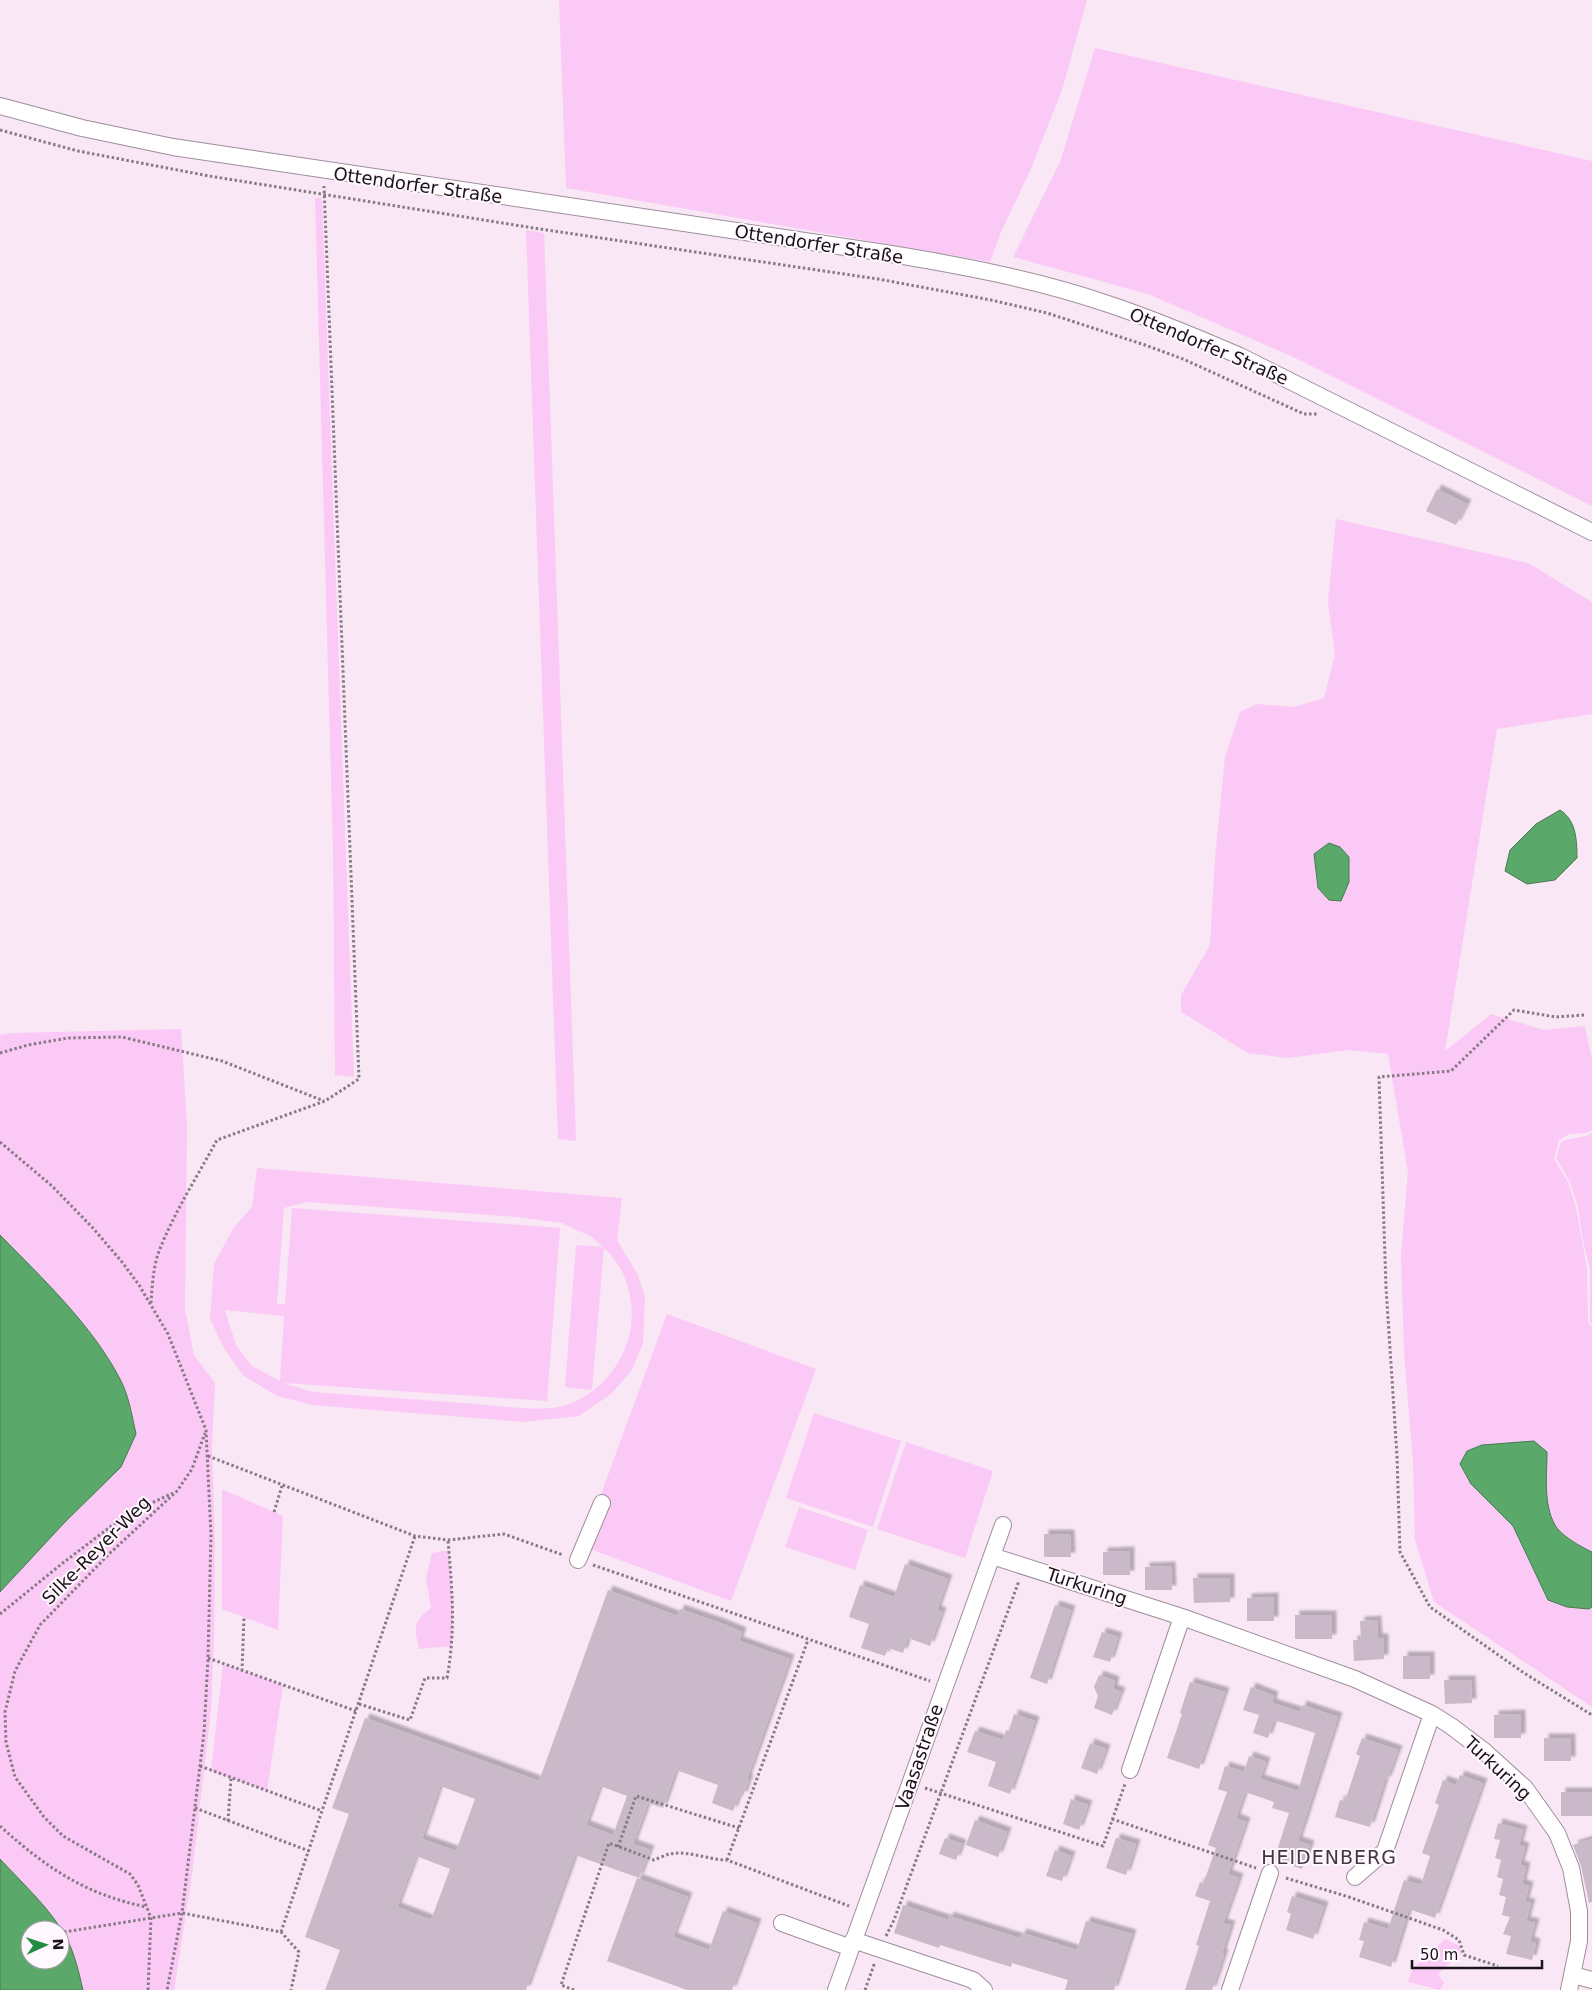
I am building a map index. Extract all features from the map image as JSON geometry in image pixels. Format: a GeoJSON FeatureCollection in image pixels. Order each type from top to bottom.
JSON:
{"type":"FeatureCollection","features":[{"type":"Feature","properties":{"kind":"street","name":"Ottendorfer Straße"},"geometry":{"type":"LineString","coordinates":[[0,106],[82,128],[154,144],[325,171],[886,253],[969,268],[1060,290],[1104,302],[1240,356],[1592,532]]}},
{"type":"Feature","properties":{"kind":"street"},"geometry":{"type":"LineString","coordinates":[[578,1560],[602,1503]]}},
{"type":"Feature","properties":{"kind":"street","name":"Vaasastraße"},"geometry":{"type":"LineString","coordinates":[[836,1990],[1003,1525]]}},
{"type":"Feature","properties":{"kind":"street","name":"Turkuring"},"geometry":{"type":"LineString","coordinates":[[992,1556],[1182,1617],[1355,1679],[1432,1714],[1484,1751],[1525,1788],[1557,1833],[1571,1868],[1579,1911],[1579,1941],[1571,1983],[1592,1980]]}},
{"type":"Feature","properties":{"kind":"street"},"geometry":{"type":"LineString","coordinates":[[1130,1770],[1182,1617]]}},
{"type":"Feature","properties":{"kind":"street"},"geometry":{"type":"LineString","coordinates":[[1355,1877],[1385,1851],[1432,1714]]}},
{"type":"Feature","properties":{"kind":"street"},"geometry":{"type":"LineString","coordinates":[[1230,1990],[1270,1873]]}},
{"type":"Feature","properties":{"kind":"street"},"geometry":{"type":"LineString","coordinates":[[782,1923],[852,1944],[880,1949],[973,1980],[984,1990]]}},
{"type":"Feature","properties":{"kind":"path"},"geometry":{"type":"LineString","coordinates":[[0,130],[78,151],[125,161],[324,194],[850,275],[991,300],[1047,313],[1137,342],[1183,359],[1304,414],[1327,415]]}},
{"type":"Feature","properties":{"kind":"path"},"geometry":{"type":"LineString","coordinates":[[151,1303],[158,1254],[178,1211],[217,1140],[325,1101],[358,1078],[324,194],[325,171]]}},
{"type":"Feature","properties":{"kind":"path"},"geometry":{"type":"LineString","coordinates":[[1584,1015],[1556,1017],[1514,1010],[1451,1071],[1379,1077],[1386,1287],[1397,1456],[1400,1552],[1430,1606],[1524,1673],[1592,1715]]}},
{"type":"Feature","properties":{"kind":"path"},"geometry":{"type":"LineString","coordinates":[[0,1053],[28,1045],[68,1038],[122,1037],[222,1061],[325,1101]]}},
{"type":"Feature","properties":{"kind":"path"},"geometry":{"type":"LineString","coordinates":[[0,1142],[52,1186],[92,1227],[122,1262],[151,1303],[176,1352],[206,1430],[211,1535],[208,1658],[195,1808],[182,1913],[167,1990]]}},
{"type":"Feature","properties":{"kind":"path","name":"Silke-Reyer-Weg"},"geometry":{"type":"LineString","coordinates":[[148,1990],[151,1918],[138,1884],[130,1874],[63,1836],[44,1817],[15,1777],[6,1742],[5,1712],[14,1671],[40,1625],[109,1554],[177,1491],[192,1469],[206,1430]]}},
{"type":"Feature","properties":{"kind":"path"},"geometry":{"type":"LineString","coordinates":[[274,1512],[282,1486]]}},
{"type":"Feature","properties":{"kind":"path"},"geometry":{"type":"LineString","coordinates":[[0,1614],[126,1515],[177,1491]]}},
{"type":"Feature","properties":{"kind":"path"},"geometry":{"type":"LineString","coordinates":[[281,1932],[415,1536]]}},
{"type":"Feature","properties":{"kind":"path"},"geometry":{"type":"LineString","coordinates":[[358,1704],[410,1720],[425,1678],[447,1678],[454,1629],[448,1540]]}},
{"type":"Feature","properties":{"kind":"path"},"geometry":{"type":"LineString","coordinates":[[865,1990],[880,1949],[894,1920],[1024,1566]]}},
{"type":"Feature","properties":{"kind":"path"},"geometry":{"type":"LineString","coordinates":[[242,1671],[244,1617]]}},
{"type":"Feature","properties":{"kind":"path"},"geometry":{"type":"LineString","coordinates":[[727,1860],[808,1640]]}},
{"type":"Feature","properties":{"kind":"path"},"geometry":{"type":"LineString","coordinates":[[208,1658],[356,1711]]}},
{"type":"Feature","properties":{"kind":"path"},"geometry":{"type":"LineString","coordinates":[[200,1766],[322,1811]]}},
{"type":"Feature","properties":{"kind":"path"},"geometry":{"type":"LineString","coordinates":[[910,1783],[1103,1846],[1130,1770]]}},
{"type":"Feature","properties":{"kind":"path"},"geometry":{"type":"LineString","coordinates":[[228,1821],[232,1778]]}},
{"type":"Feature","properties":{"kind":"path"},"geometry":{"type":"LineString","coordinates":[[618,1847],[636,1796],[739,1828]]}},
{"type":"Feature","properties":{"kind":"path"},"geometry":{"type":"LineString","coordinates":[[195,1808],[309,1851]]}},
{"type":"Feature","properties":{"kind":"path"},"geometry":{"type":"LineString","coordinates":[[1112,1819],[1443,1930],[1459,1940],[1464,1955],[1498,1966]]}},
{"type":"Feature","properties":{"kind":"path"},"geometry":{"type":"LineString","coordinates":[[0,1826],[32,1856],[63,1876],[94,1891],[148,1907]]}},
{"type":"Feature","properties":{"kind":"path"},"geometry":{"type":"LineString","coordinates":[[574,1990],[561,1985],[609,1843],[654,1860],[671,1854],[727,1860],[864,1912]]}},
{"type":"Feature","properties":{"kind":"path"},"geometry":{"type":"LineString","coordinates":[[70,1931],[182,1913],[281,1932],[299,1952],[291,1990]]}},
{"type":"Feature","properties":{"kind":"shaded area"},"geometry":{"type":"Polygon","coordinates":[[[559,0],[1087,0],[1063,87],[1031,169],[1001,232],[990,262],[566,188],[559,0]]]}},
{"type":"Feature","properties":{"kind":"shaded area"},"geometry":{"type":"Polygon","coordinates":[[[1095,48],[1592,161],[1592,506],[1291,356],[1148,294],[1013,257],[1060,162],[1095,48]]]}},
{"type":"Feature","properties":{"kind":"shaded area"},"geometry":{"type":"Polygon","coordinates":[[[315,198],[322,198],[354,1077],[335,1075],[333,849],[315,198]]]}},
{"type":"Feature","properties":{"kind":"shaded area"},"geometry":{"type":"Polygon","coordinates":[[[526,230],[544,233],[576,1141],[558,1139],[526,230]]]}},
{"type":"Feature","properties":{"kind":"shaded area"},"geometry":{"type":"Polygon","coordinates":[[[1336,519],[1528,563],[1592,602],[1592,714],[1497,729],[1445,1051],[1491,1014],[1544,1030],[1585,1026],[1592,1060],[1592,1130],[1586,1133],[1570,1134],[1559,1140],[1554,1159],[1568,1182],[1576,1207],[1587,1269],[1588,1323],[1592,1327],[1592,1552],[1561,1533],[1551,1517],[1546,1489],[1547,1452],[1471,1484],[1513,1526],[1548,1600],[1589,1609],[1592,1607],[1592,1707],[1434,1602],[1415,1540],[1413,1462],[1404,1353],[1401,1255],[1408,1172],[1388,1054],[1348,1050],[1287,1058],[1248,1053],[1181,1012],[1181,995],[1210,945],[1215,858],[1225,757],[1240,712],[1257,704],[1294,707],[1324,698],[1335,654],[1328,603],[1336,519]]]}},
{"type":"Feature","properties":{"kind":"shaded area"},"geometry":{"type":"Polygon","coordinates":[[[1560,810],[1572,825],[1576,838],[1577,858],[1555,880],[1527,884],[1505,871],[1510,850],[1536,824],[1560,810]]]}},
{"type":"Feature","properties":{"kind":"shaded area"},"geometry":{"type":"Polygon","coordinates":[[[1329,843],[1340,847],[1349,857],[1349,882],[1341,901],[1329,900],[1318,888],[1314,854],[1329,843]]]}},
{"type":"Feature","properties":{"kind":"shaded area"},"geometry":{"type":"Polygon","coordinates":[[[181,1029],[187,1126],[185,1309],[194,1355],[215,1383],[212,1448],[215,1542],[211,1710],[192,1875],[174,1990],[0,1990],[0,1035],[13,1033],[181,1029]]]}},
{"type":"Feature","properties":{"kind":"shaded area"},"geometry":{"type":"Polygon","coordinates":[[[1592,1133],[1592,1324],[1590,1323],[1590,1269],[1583,1241],[1578,1207],[1570,1182],[1556,1158],[1561,1142],[1592,1133]]]}},
{"type":"Feature","properties":{"kind":"shaded area"},"geometry":{"type":"Polygon","coordinates":[[[257,1168],[622,1198],[617,1240],[638,1275],[645,1297],[643,1344],[631,1371],[611,1394],[579,1416],[524,1422],[313,1405],[277,1396],[244,1376],[225,1350],[210,1319],[214,1264],[234,1227],[252,1207],[257,1168]],[[307,1202],[284,1208],[277,1304],[285,1304],[292,1208],[560,1228],[547,1401],[283,1383],[313,1392],[520,1408],[553,1408],[576,1401],[599,1386],[623,1353],[631,1327],[630,1294],[618,1264],[604,1248],[592,1390],[565,1387],[576,1245],[603,1247],[592,1237],[562,1223],[517,1217],[307,1202]],[[225,1310],[236,1345],[252,1366],[280,1381],[284,1316],[225,1310]]]}},
{"type":"Feature","properties":{"kind":"shaded area"},"geometry":{"type":"Polygon","coordinates":[[[0,1235],[81,1321],[109,1359],[126,1392],[136,1434],[121,1467],[65,1522],[0,1592],[0,1235]]]}},
{"type":"Feature","properties":{"kind":"shaded area"},"geometry":{"type":"Polygon","coordinates":[[[667,1314],[816,1369],[731,1601],[582,1546],[667,1314]]]}},
{"type":"Feature","properties":{"kind":"shaded area"},"geometry":{"type":"Polygon","coordinates":[[[814,1413],[901,1441],[873,1527],[786,1498],[814,1413]]]}},
{"type":"Feature","properties":{"kind":"shaded area"},"geometry":{"type":"Polygon","coordinates":[[[1534,1441],[1547,1452],[1547,1499],[1555,1525],[1566,1537],[1592,1552],[1592,1607],[1589,1609],[1567,1607],[1548,1600],[1513,1526],[1471,1484],[1460,1464],[1467,1451],[1482,1445],[1534,1441]]]}},
{"type":"Feature","properties":{"kind":"shaded area"},"geometry":{"type":"Polygon","coordinates":[[[906,1442],[993,1471],[965,1558],[877,1529],[906,1442]]]}},
{"type":"Feature","properties":{"kind":"shaded area"},"geometry":{"type":"Polygon","coordinates":[[[222,1489],[283,1516],[278,1630],[222,1609],[222,1489]]]}},
{"type":"Feature","properties":{"kind":"shaded area"},"geometry":{"type":"Polygon","coordinates":[[[799,1507],[868,1530],[855,1570],[785,1547],[799,1507]]]}},
{"type":"Feature","properties":{"kind":"shaded area"},"geometry":{"type":"Polygon","coordinates":[[[449,1550],[453,1606],[452,1646],[419,1649],[416,1626],[421,1617],[431,1608],[426,1578],[432,1553],[449,1550]]]}},
{"type":"Feature","properties":{"kind":"shaded area"},"geometry":{"type":"Polygon","coordinates":[[[223,1664],[283,1685],[267,1791],[211,1771],[223,1664]]]}},
{"type":"Feature","properties":{"kind":"shaded area"},"geometry":{"type":"Polygon","coordinates":[[[0,1859],[55,1920],[20,1920],[20,1970],[70,1970],[70,1946],[83,1990],[0,1990],[0,1859]]]}},
{"type":"Feature","properties":{"kind":"shaded area"},"geometry":{"type":"Polygon","coordinates":[[[1445,1939],[1460,1946],[1461,1953],[1438,1974],[1444,1983],[1440,1990],[1408,1982],[1412,1970],[1445,1939]]]}},
{"type":"Feature","properties":{"kind":"building"},"geometry":{"type":"Polygon","coordinates":[[[1437,489],[1467,504],[1456,525],[1426,511],[1437,489]]]}},
{"type":"Feature","properties":{"kind":"building"},"geometry":{"type":"Polygon","coordinates":[[[1044,1534],[1070,1534],[1071,1557],[1044,1557],[1044,1534]]]}},
{"type":"Feature","properties":{"kind":"building"},"geometry":{"type":"Polygon","coordinates":[[[1130,1551],[1130,1575],[1103,1575],[1103,1552],[1130,1551]]]}},
{"type":"Feature","properties":{"kind":"building"},"geometry":{"type":"Polygon","coordinates":[[[905,1564],[948,1579],[937,1610],[942,1612],[930,1646],[908,1638],[903,1653],[888,1648],[885,1656],[861,1648],[869,1624],[849,1617],[860,1585],[894,1597],[905,1564]]]}},
{"type":"Feature","properties":{"kind":"building"},"geometry":{"type":"Polygon","coordinates":[[[1171,1566],[1172,1590],[1145,1590],[1145,1567],[1171,1566]]]}},
{"type":"Feature","properties":{"kind":"building"},"geometry":{"type":"Polygon","coordinates":[[[1193,1578],[1230,1578],[1230,1602],[1194,1603],[1193,1578]]]}},
{"type":"Feature","properties":{"kind":"building"},"geometry":{"type":"Polygon","coordinates":[[[608,1590],[677,1616],[680,1609],[723,1624],[742,1632],[739,1641],[790,1659],[747,1779],[749,1779],[743,1796],[739,1795],[733,1811],[712,1803],[718,1785],[676,1770],[663,1808],[648,1803],[633,1844],[650,1850],[639,1878],[575,1855],[526,1990],[325,1990],[340,1950],[305,1937],[349,1814],[332,1808],[365,1718],[539,1781],[608,1590]],[[440,1786],[422,1839],[456,1851],[475,1799],[440,1786]],[[600,1786],[586,1825],[613,1835],[627,1796],[600,1786]],[[416,1856],[397,1907],[431,1920],[450,1869],[416,1856]]]}},
{"type":"Feature","properties":{"kind":"building"},"geometry":{"type":"Polygon","coordinates":[[[1274,1597],[1274,1621],[1247,1621],[1247,1598],[1274,1597]]]}},
{"type":"Feature","properties":{"kind":"building"},"geometry":{"type":"Polygon","coordinates":[[[1055,1605],[1071,1610],[1047,1684],[1030,1678],[1055,1605]]]}},
{"type":"Feature","properties":{"kind":"building"},"geometry":{"type":"Polygon","coordinates":[[[1295,1615],[1332,1615],[1332,1639],[1295,1639],[1295,1615]]]}},
{"type":"Feature","properties":{"kind":"building"},"geometry":{"type":"Polygon","coordinates":[[[1377,1620],[1378,1638],[1384,1638],[1384,1659],[1354,1661],[1353,1640],[1361,1640],[1360,1621],[1377,1620]]]}},
{"type":"Feature","properties":{"kind":"building"},"geometry":{"type":"Polygon","coordinates":[[[1102,1632],[1118,1637],[1110,1662],[1093,1657],[1102,1632]]]}},
{"type":"Feature","properties":{"kind":"building"},"geometry":{"type":"Polygon","coordinates":[[[1403,1656],[1430,1656],[1430,1679],[1403,1679],[1403,1656]]]}},
{"type":"Feature","properties":{"kind":"building"},"geometry":{"type":"Polygon","coordinates":[[[1099,1675],[1115,1681],[1113,1689],[1121,1692],[1112,1715],[1094,1708],[1098,1696],[1094,1687],[1099,1675]]]}},
{"type":"Feature","properties":{"kind":"building"},"geometry":{"type":"Polygon","coordinates":[[[1444,1680],[1471,1680],[1472,1703],[1445,1704],[1444,1680]]]}},
{"type":"Feature","properties":{"kind":"building"},"geometry":{"type":"Polygon","coordinates":[[[1190,1682],[1225,1692],[1199,1769],[1167,1758],[1182,1714],[1180,1713],[1190,1682]]]}},
{"type":"Feature","properties":{"kind":"building"},"geometry":{"type":"Polygon","coordinates":[[[1251,1687],[1274,1696],[1272,1703],[1300,1712],[1302,1705],[1338,1717],[1298,1841],[1310,1845],[1302,1869],[1274,1860],[1289,1813],[1272,1808],[1274,1802],[1245,1792],[1236,1818],[1246,1822],[1228,1874],[1239,1878],[1223,1923],[1231,1925],[1222,1953],[1224,1954],[1212,1990],[1185,1990],[1199,1946],[1196,1945],[1210,1901],[1195,1896],[1200,1882],[1203,1884],[1216,1848],[1208,1845],[1227,1792],[1218,1789],[1225,1766],[1244,1772],[1249,1756],[1266,1762],[1260,1779],[1298,1791],[1315,1733],[1274,1720],[1268,1738],[1253,1733],[1259,1715],[1243,1710],[1251,1687]]]}},
{"type":"Feature","properties":{"kind":"building"},"geometry":{"type":"Polygon","coordinates":[[[1014,1714],[1035,1721],[1010,1794],[988,1786],[996,1762],[967,1752],[975,1731],[1003,1740],[1006,1730],[1009,1731],[1014,1714]]]}},
{"type":"Feature","properties":{"kind":"building"},"geometry":{"type":"Polygon","coordinates":[[[1521,1714],[1521,1738],[1494,1738],[1494,1715],[1521,1714]]]}},
{"type":"Feature","properties":{"kind":"building"},"geometry":{"type":"Polygon","coordinates":[[[1362,1738],[1398,1750],[1387,1780],[1385,1780],[1370,1827],[1335,1817],[1340,1800],[1345,1801],[1360,1756],[1356,1754],[1362,1738]]]}},
{"type":"Feature","properties":{"kind":"building"},"geometry":{"type":"Polygon","coordinates":[[[1544,1738],[1571,1738],[1571,1761],[1544,1761],[1544,1738]]]}},
{"type":"Feature","properties":{"kind":"building"},"geometry":{"type":"Polygon","coordinates":[[[1090,1743],[1106,1749],[1097,1774],[1081,1768],[1090,1743]]]}},
{"type":"Feature","properties":{"kind":"building"},"geometry":{"type":"Polygon","coordinates":[[[1460,1775],[1483,1783],[1435,1918],[1409,1909],[1391,1967],[1359,1957],[1364,1941],[1359,1940],[1364,1922],[1388,1929],[1404,1880],[1421,1885],[1430,1856],[1422,1853],[1439,1805],[1435,1803],[1443,1780],[1456,1785],[1460,1775]]]}},
{"type":"Feature","properties":{"kind":"building"},"geometry":{"type":"Polygon","coordinates":[[[1561,1792],[1592,1792],[1592,1816],[1561,1816],[1561,1792]]]}},
{"type":"Feature","properties":{"kind":"building"},"geometry":{"type":"Polygon","coordinates":[[[1071,1799],[1088,1805],[1079,1830],[1063,1824],[1071,1799]]]}},
{"type":"Feature","properties":{"kind":"building"},"geometry":{"type":"Polygon","coordinates":[[[975,1820],[1007,1832],[998,1857],[966,1845],[975,1820]]]}},
{"type":"Feature","properties":{"kind":"building"},"geometry":{"type":"Polygon","coordinates":[[[1498,1823],[1523,1830],[1519,1845],[1525,1847],[1520,1865],[1526,1867],[1522,1884],[1529,1886],[1525,1902],[1531,1903],[1526,1921],[1535,1923],[1530,1941],[1536,1943],[1532,1960],[1506,1954],[1511,1936],[1503,1934],[1510,1917],[1502,1915],[1506,1897],[1499,1895],[1503,1879],[1497,1877],[1501,1860],[1495,1858],[1500,1840],[1494,1839],[1498,1823]]]}},
{"type":"Feature","properties":{"kind":"building"},"geometry":{"type":"Polygon","coordinates":[[[945,1838],[962,1844],[956,1860],[939,1854],[945,1838]]]}},
{"type":"Feature","properties":{"kind":"building"},"geometry":{"type":"Polygon","coordinates":[[[1116,1838],[1136,1844],[1126,1875],[1106,1868],[1116,1838]]]}},
{"type":"Feature","properties":{"kind":"building"},"geometry":{"type":"Polygon","coordinates":[[[1592,1839],[1592,1902],[1589,1903],[1581,1866],[1573,1845],[1592,1839]]]}},
{"type":"Feature","properties":{"kind":"building"},"geometry":{"type":"Polygon","coordinates":[[[1055,1850],[1071,1856],[1062,1881],[1046,1876],[1055,1850]]]}},
{"type":"Feature","properties":{"kind":"building"},"geometry":{"type":"Polygon","coordinates":[[[637,1878],[688,1897],[673,1937],[709,1950],[723,1911],[757,1923],[732,1990],[687,1990],[607,1961],[637,1878]]]}},
{"type":"Feature","properties":{"kind":"building"},"geometry":{"type":"Polygon","coordinates":[[[1292,1896],[1324,1906],[1313,1939],[1286,1930],[1291,1914],[1287,1912],[1292,1896]]]}},
{"type":"Feature","properties":{"kind":"building"},"geometry":{"type":"Polygon","coordinates":[[[903,1905],[948,1920],[949,1916],[1020,1938],[1022,1933],[1077,1950],[1086,1921],[1132,1934],[1114,1990],[1065,1990],[1068,1980],[1012,1963],[1011,1967],[940,1945],[939,1948],[894,1933],[903,1905]]]}},
{"type":"Feature","properties":{"kind":"district","name":"HEIDENBERG"},"geometry":{"type":"Point","coordinates":[1329,1857]}}]}
